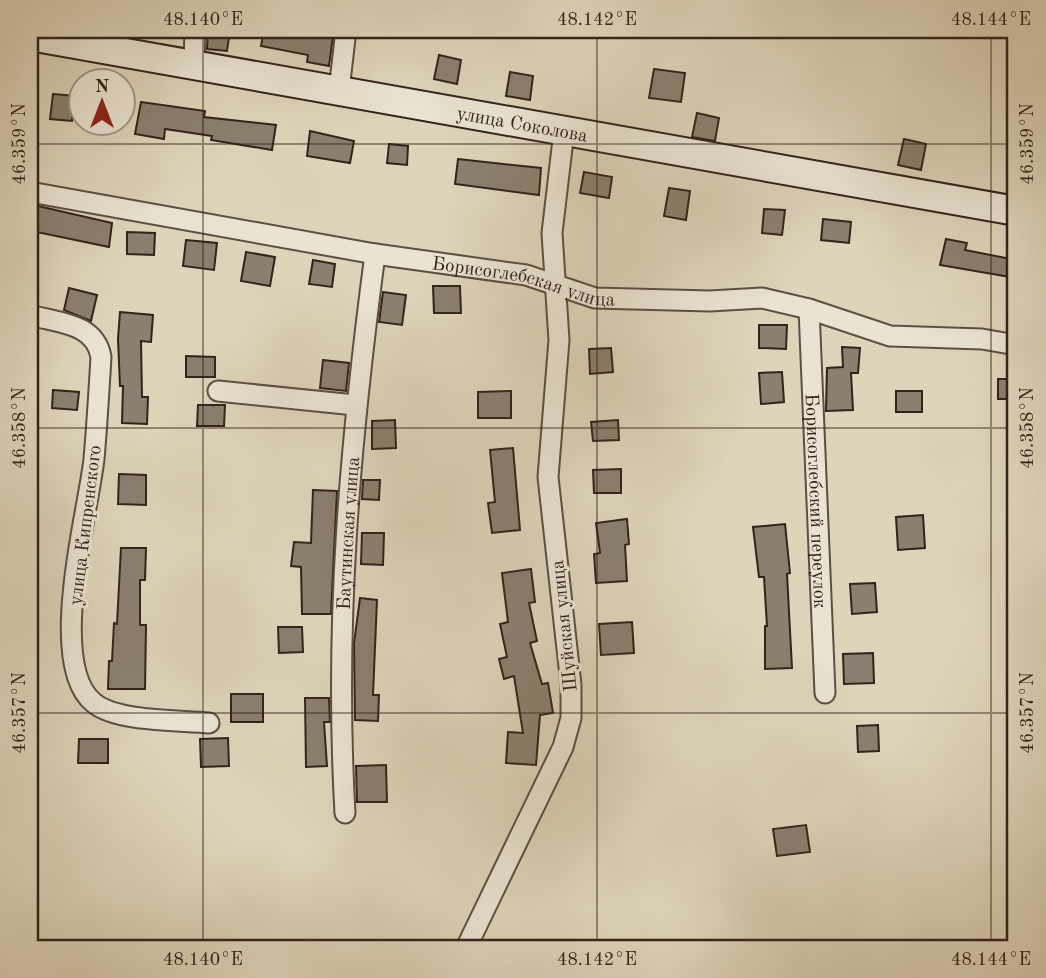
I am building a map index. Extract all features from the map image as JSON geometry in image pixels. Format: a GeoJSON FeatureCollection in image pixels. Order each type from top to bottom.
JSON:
{"type":"FeatureCollection","features":[{"type":"Feature","properties":{"kind":"main road","name":"улица Соколова"},"geometry":{"type":"LineString","coordinates":[[35,34],[1016,211]]}},
{"type":"Feature","properties":{"kind":"street"},"geometry":{"type":"LineString","coordinates":[[194,64],[195,30]]}},
{"type":"Feature","properties":{"kind":"street"},"geometry":{"type":"LineString","coordinates":[[339,90],[346,30]]}},
{"type":"Feature","properties":{"kind":"street","name":"Шуйская улица"},"geometry":{"type":"LineString","coordinates":[[466,948],[564,747],[571,718],[571,685],[548,477],[559,340],[553,282],[552,233],[564,131]]}},
{"type":"Feature","properties":{"kind":"street","name":"Борисоглебская улица"},"geometry":{"type":"LineString","coordinates":[[30,192],[375,254],[526,275],[595,298],[710,301],[762,298],[809,309],[890,336],[982,339],[1016,345]]}},
{"type":"Feature","properties":{"kind":"street","name":"Баутинская улица"},"geometry":{"type":"LineString","coordinates":[[345,814],[340,711],[340,615],[355,405],[375,254]]}},
{"type":"Feature","properties":{"kind":"street","name":"Борисоглебский переулок"},"geometry":{"type":"LineString","coordinates":[[809,309],[825,693]]}},
{"type":"Feature","properties":{"kind":"street","name":"улица Кипренского"},"geometry":{"type":"LineString","coordinates":[[30,315],[85,330],[98,342],[101,357],[93,460],[72,608],[72,652],[82,687],[92,702],[110,713],[209,723]]}},
{"type":"Feature","properties":{"kind":"street"},"geometry":{"type":"LineString","coordinates":[[218,391],[355,405]]}},
{"type":"Feature","properties":{"kind":"building"},"geometry":{"type":"Polygon","coordinates":[[[208,30],[230,30],[227,51],[207,49],[208,30]]]}},
{"type":"Feature","properties":{"kind":"building"},"geometry":{"type":"Polygon","coordinates":[[[264,30],[298,30],[333,36],[329,66],[307,62],[308,55],[261,46],[264,30]]]}},
{"type":"Feature","properties":{"kind":"building"},"geometry":{"type":"Polygon","coordinates":[[[439,55],[461,60],[457,84],[434,79],[439,55]]]}},
{"type":"Feature","properties":{"kind":"building"},"geometry":{"type":"Polygon","coordinates":[[[654,69],[685,73],[681,102],[649,98],[654,69]]]}},
{"type":"Feature","properties":{"kind":"building"},"geometry":{"type":"Polygon","coordinates":[[[510,72],[533,76],[530,100],[506,96],[510,72]]]}},
{"type":"Feature","properties":{"kind":"building"},"geometry":{"type":"Polygon","coordinates":[[[53,94],[66,95],[66,120],[50,119],[53,94]]]}},
{"type":"Feature","properties":{"kind":"building"},"geometry":{"type":"Polygon","coordinates":[[[141,102],[205,111],[204,117],[276,125],[272,150],[211,140],[212,136],[165,129],[164,139],[136,134],[141,102]]]}},
{"type":"Feature","properties":{"kind":"building"},"geometry":{"type":"Polygon","coordinates":[[[697,113],[719,118],[715,141],[692,137],[697,113]]]}},
{"type":"Feature","properties":{"kind":"building"},"geometry":{"type":"Polygon","coordinates":[[[310,131],[354,141],[350,163],[307,156],[310,131]]]}},
{"type":"Feature","properties":{"kind":"building"},"geometry":{"type":"Polygon","coordinates":[[[904,139],[926,144],[921,170],[898,165],[904,139]]]}},
{"type":"Feature","properties":{"kind":"building"},"geometry":{"type":"Polygon","coordinates":[[[389,144],[408,146],[407,165],[387,163],[389,144]]]}},
{"type":"Feature","properties":{"kind":"building"},"geometry":{"type":"Polygon","coordinates":[[[458,159],[541,168],[539,195],[455,184],[458,159]]]}},
{"type":"Feature","properties":{"kind":"building"},"geometry":{"type":"Polygon","coordinates":[[[584,172],[612,177],[609,198],[580,193],[584,172]]]}},
{"type":"Feature","properties":{"kind":"building"},"geometry":{"type":"Polygon","coordinates":[[[669,188],[690,191],[686,220],[664,216],[669,188]]]}},
{"type":"Feature","properties":{"kind":"building"},"geometry":{"type":"Polygon","coordinates":[[[38,206],[112,223],[109,247],[32,231],[38,206]]]}},
{"type":"Feature","properties":{"kind":"building"},"geometry":{"type":"Polygon","coordinates":[[[764,209],[785,210],[782,235],[762,233],[764,209]]]}},
{"type":"Feature","properties":{"kind":"building"},"geometry":{"type":"Polygon","coordinates":[[[823,219],[851,222],[849,243],[821,240],[823,219]]]}},
{"type":"Feature","properties":{"kind":"building"},"geometry":{"type":"Polygon","coordinates":[[[127,232],[155,233],[154,255],[127,254],[127,232]]]}},
{"type":"Feature","properties":{"kind":"building"},"geometry":{"type":"Polygon","coordinates":[[[946,239],[967,243],[965,250],[1016,260],[1016,278],[940,265],[946,239]]]}},
{"type":"Feature","properties":{"kind":"building"},"geometry":{"type":"Polygon","coordinates":[[[186,240],[217,243],[214,270],[183,266],[186,240]]]}},
{"type":"Feature","properties":{"kind":"building"},"geometry":{"type":"Polygon","coordinates":[[[246,252],[275,257],[270,286],[241,281],[246,252]]]}},
{"type":"Feature","properties":{"kind":"building"},"geometry":{"type":"Polygon","coordinates":[[[313,260],[335,264],[332,287],[309,284],[313,260]]]}},
{"type":"Feature","properties":{"kind":"building"},"geometry":{"type":"Polygon","coordinates":[[[433,286],[460,286],[461,313],[434,313],[433,286]]]}},
{"type":"Feature","properties":{"kind":"building"},"geometry":{"type":"Polygon","coordinates":[[[69,288],[97,295],[91,321],[64,310],[69,288]]]}},
{"type":"Feature","properties":{"kind":"building"},"geometry":{"type":"Polygon","coordinates":[[[383,292],[406,295],[402,325],[379,322],[383,292]]]}},
{"type":"Feature","properties":{"kind":"building"},"geometry":{"type":"Polygon","coordinates":[[[120,312],[153,315],[151,342],[141,341],[142,397],[148,397],[147,424],[122,423],[123,386],[120,386],[118,339],[120,312]]]}},
{"type":"Feature","properties":{"kind":"building"},"geometry":{"type":"Polygon","coordinates":[[[759,325],[787,325],[786,349],[759,348],[759,325]]]}},
{"type":"Feature","properties":{"kind":"building"},"geometry":{"type":"Polygon","coordinates":[[[842,347],[860,348],[858,373],[851,373],[853,410],[826,411],[827,368],[843,367],[842,347]]]}},
{"type":"Feature","properties":{"kind":"building"},"geometry":{"type":"Polygon","coordinates":[[[611,348],[613,372],[590,374],[589,349],[611,348]]]}},
{"type":"Feature","properties":{"kind":"building"},"geometry":{"type":"Polygon","coordinates":[[[186,356],[215,357],[215,377],[186,377],[186,356]]]}},
{"type":"Feature","properties":{"kind":"building"},"geometry":{"type":"Polygon","coordinates":[[[323,360],[349,363],[346,391],[320,388],[323,360]]]}},
{"type":"Feature","properties":{"kind":"building"},"geometry":{"type":"Polygon","coordinates":[[[782,372],[784,402],[761,404],[759,373],[782,372]]]}},
{"type":"Feature","properties":{"kind":"building"},"geometry":{"type":"Polygon","coordinates":[[[998,379],[1016,379],[1016,399],[998,399],[998,379]]]}},
{"type":"Feature","properties":{"kind":"building"},"geometry":{"type":"Polygon","coordinates":[[[53,390],[79,392],[77,410],[52,408],[53,390]]]}},
{"type":"Feature","properties":{"kind":"building"},"geometry":{"type":"Polygon","coordinates":[[[511,391],[511,418],[478,418],[478,392],[511,391]]]}},
{"type":"Feature","properties":{"kind":"building"},"geometry":{"type":"Polygon","coordinates":[[[896,391],[922,391],[922,412],[896,412],[896,391]]]}},
{"type":"Feature","properties":{"kind":"building"},"geometry":{"type":"Polygon","coordinates":[[[198,405],[225,405],[224,426],[197,426],[198,405]]]}},
{"type":"Feature","properties":{"kind":"building"},"geometry":{"type":"Polygon","coordinates":[[[395,420],[396,448],[372,449],[372,421],[395,420]]]}},
{"type":"Feature","properties":{"kind":"building"},"geometry":{"type":"Polygon","coordinates":[[[618,420],[619,440],[593,441],[591,422],[618,420]]]}},
{"type":"Feature","properties":{"kind":"building"},"geometry":{"type":"Polygon","coordinates":[[[513,448],[520,530],[492,533],[488,503],[495,502],[490,450],[513,448]]]}},
{"type":"Feature","properties":{"kind":"building"},"geometry":{"type":"Polygon","coordinates":[[[621,469],[621,493],[594,493],[593,470],[621,469]]]}},
{"type":"Feature","properties":{"kind":"building"},"geometry":{"type":"Polygon","coordinates":[[[119,474],[146,475],[146,505],[118,504],[119,474]]]}},
{"type":"Feature","properties":{"kind":"building"},"geometry":{"type":"Polygon","coordinates":[[[363,480],[380,480],[379,500],[362,499],[363,480]]]}},
{"type":"Feature","properties":{"kind":"building"},"geometry":{"type":"Polygon","coordinates":[[[313,490],[337,491],[331,614],[302,614],[301,567],[291,566],[294,542],[311,543],[313,490]]]}},
{"type":"Feature","properties":{"kind":"building"},"geometry":{"type":"Polygon","coordinates":[[[923,515],[925,548],[898,550],[896,517],[923,515]]]}},
{"type":"Feature","properties":{"kind":"building"},"geometry":{"type":"Polygon","coordinates":[[[627,519],[627,581],[596,583],[594,554],[600,553],[596,523],[627,519]]]}},
{"type":"Feature","properties":{"kind":"building"},"geometry":{"type":"Polygon","coordinates":[[[785,524],[790,573],[787,574],[792,668],[765,669],[767,626],[764,577],[759,577],[753,527],[785,524]]]}},
{"type":"Feature","properties":{"kind":"building"},"geometry":{"type":"Polygon","coordinates":[[[362,533],[384,533],[383,565],[361,564],[362,533]]]}},
{"type":"Feature","properties":{"kind":"building"},"geometry":{"type":"Polygon","coordinates":[[[121,548],[146,548],[145,580],[140,580],[140,625],[146,625],[145,689],[108,689],[114,623],[117,624],[121,548]]]}},
{"type":"Feature","properties":{"kind":"building"},"geometry":{"type":"Polygon","coordinates":[[[531,569],[535,602],[529,603],[537,641],[530,643],[542,684],[548,683],[553,713],[540,715],[536,765],[506,763],[508,732],[523,733],[514,676],[504,679],[499,659],[507,657],[500,624],[508,622],[502,573],[531,569]]]}},
{"type":"Feature","properties":{"kind":"building"},"geometry":{"type":"Polygon","coordinates":[[[875,583],[877,612],[852,614],[850,584],[875,583]]]}},
{"type":"Feature","properties":{"kind":"building"},"geometry":{"type":"Polygon","coordinates":[[[360,598],[377,600],[373,695],[379,695],[378,721],[355,720],[354,643],[360,598]]]}},
{"type":"Feature","properties":{"kind":"building"},"geometry":{"type":"Polygon","coordinates":[[[632,622],[634,653],[601,655],[599,624],[632,622]]]}},
{"type":"Feature","properties":{"kind":"building"},"geometry":{"type":"Polygon","coordinates":[[[278,627],[302,627],[303,652],[279,653],[278,627]]]}},
{"type":"Feature","properties":{"kind":"building"},"geometry":{"type":"Polygon","coordinates":[[[873,653],[874,683],[844,684],[843,654],[873,653]]]}},
{"type":"Feature","properties":{"kind":"building"},"geometry":{"type":"Polygon","coordinates":[[[231,694],[263,694],[263,722],[231,722],[231,694]]]}},
{"type":"Feature","properties":{"kind":"building"},"geometry":{"type":"Polygon","coordinates":[[[305,698],[329,698],[330,722],[324,722],[327,766],[306,767],[305,698]]]}},
{"type":"Feature","properties":{"kind":"building"},"geometry":{"type":"Polygon","coordinates":[[[878,725],[879,751],[858,752],[857,726],[878,725]]]}},
{"type":"Feature","properties":{"kind":"building"},"geometry":{"type":"Polygon","coordinates":[[[228,738],[229,766],[201,767],[200,739],[228,738]]]}},
{"type":"Feature","properties":{"kind":"building"},"geometry":{"type":"Polygon","coordinates":[[[79,739],[108,739],[108,763],[78,763],[79,739]]]}},
{"type":"Feature","properties":{"kind":"building"},"geometry":{"type":"Polygon","coordinates":[[[386,765],[387,802],[357,802],[356,766],[386,765]]]}},
{"type":"Feature","properties":{"kind":"building"},"geometry":{"type":"Polygon","coordinates":[[[806,825],[810,852],[777,856],[773,829],[806,825]]]}}]}
